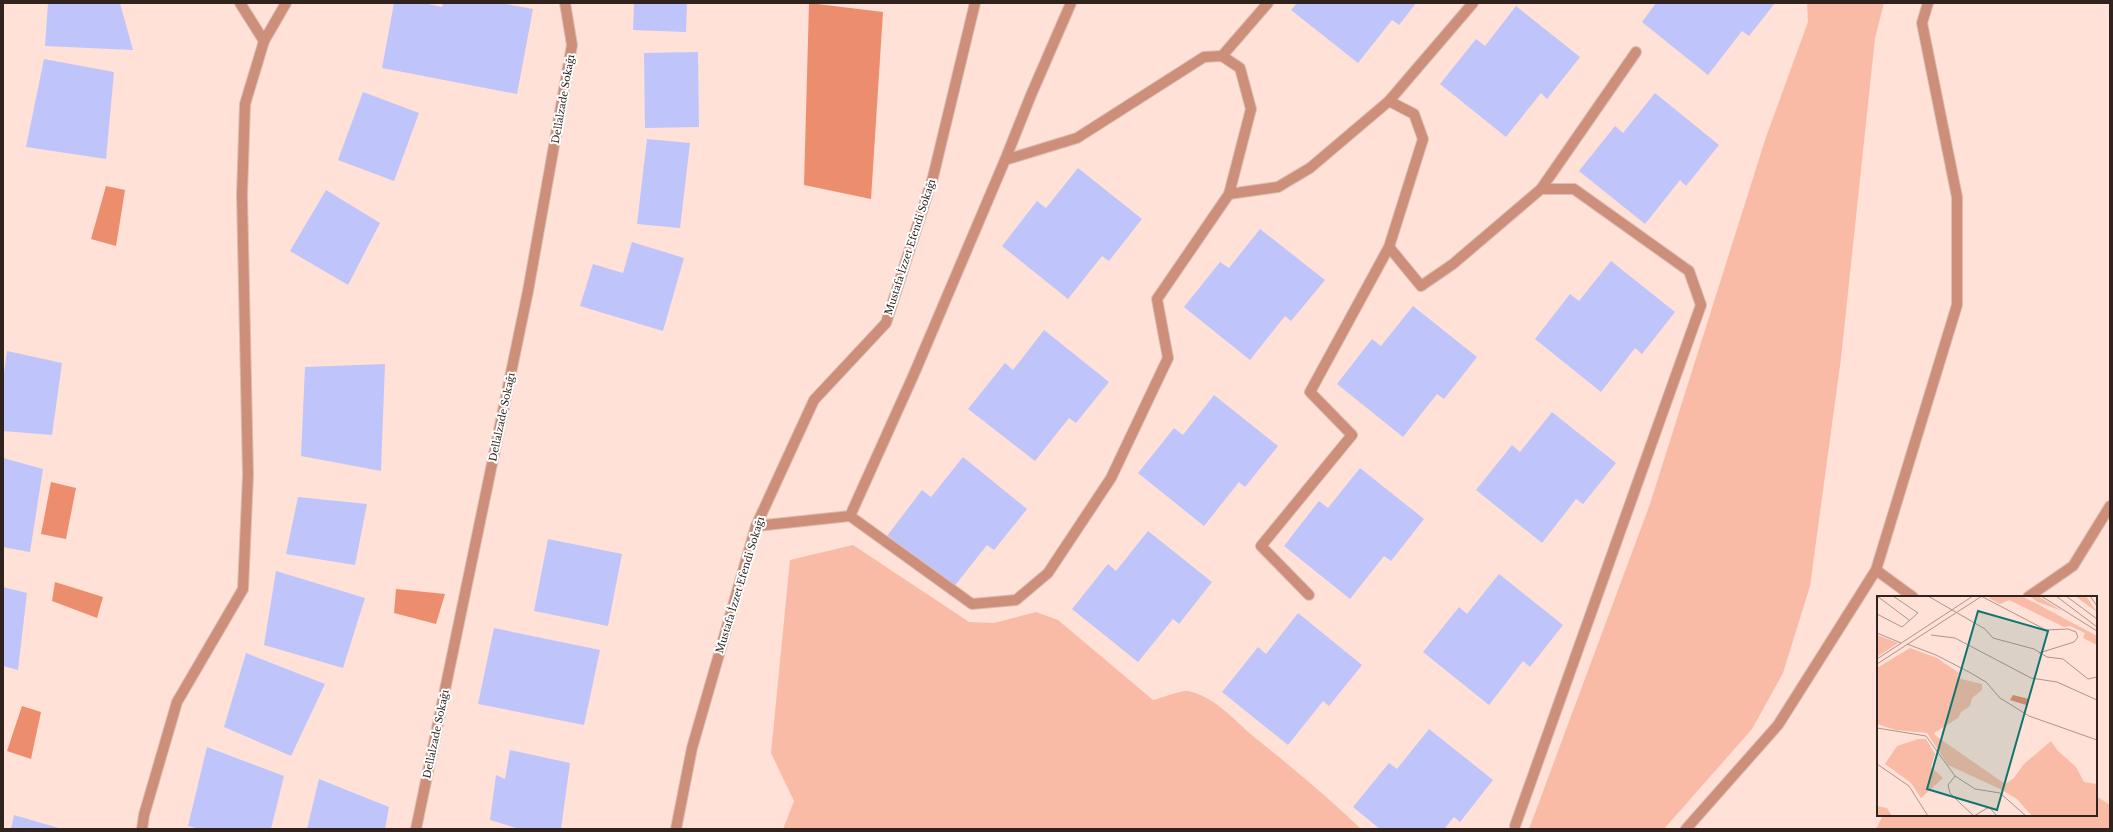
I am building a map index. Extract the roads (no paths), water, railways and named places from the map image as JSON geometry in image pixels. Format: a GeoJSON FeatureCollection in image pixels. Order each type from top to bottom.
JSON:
{"type":"FeatureCollection","features":[{"type":"Feature","properties":{"kind":"street"},"geometry":{"type":"LineString","coordinates":[[240,3],[264,41]]}},
{"type":"Feature","properties":{"kind":"street"},"geometry":{"type":"LineString","coordinates":[[142,829],[177,702],[243,589],[248,475],[242,194],[245,104],[264,41],[286,3]]}},
{"type":"Feature","properties":{"kind":"street","name":"Dellalzade Sokağı"},"geometry":{"type":"LineString","coordinates":[[416,829],[528,292],[570,61],[572,46],[564,3]]}},
{"type":"Feature","properties":{"kind":"street","name":"Mustafa İzzet Efendi Sokağı"},"geometry":{"type":"LineString","coordinates":[[676,829],[692,748],[756,526],[814,400],[886,322],[933,177],[975,3]]}},
{"type":"Feature","properties":{"kind":"street"},"geometry":{"type":"LineString","coordinates":[[850,516],[914,374],[1006,160],[1031,95],[1071,3]]}},
{"type":"Feature","properties":{"kind":"street"},"geometry":{"type":"LineString","coordinates":[[1222,56],[1268,3]]}},
{"type":"Feature","properties":{"kind":"street"},"geometry":{"type":"LineString","coordinates":[[1229,194],[1278,187],[1310,168],[1389,101],[1473,3]]}},
{"type":"Feature","properties":{"kind":"street"},"geometry":{"type":"LineString","coordinates":[[1686,829],[1778,725],[1876,570],[1957,305],[1957,197],[1922,23],[1928,3]]}},
{"type":"Feature","properties":{"kind":"street"},"geometry":{"type":"LineString","coordinates":[[1389,247],[1421,286],[1454,264],[1541,189],[1636,52]]}},
{"type":"Feature","properties":{"kind":"street"},"geometry":{"type":"LineString","coordinates":[[756,526],[850,516],[972,604],[1016,600],[1048,573],[1111,478],[1168,358],[1157,300],[1229,194],[1251,109],[1240,68],[1222,56],[1204,57],[1077,138],[1006,160]]}},
{"type":"Feature","properties":{"kind":"street"},"geometry":{"type":"LineString","coordinates":[[1309,595],[1261,546],[1352,435],[1310,392],[1389,247],[1423,139],[1414,114],[1389,101]]}},
{"type":"Feature","properties":{"kind":"street"},"geometry":{"type":"LineString","coordinates":[[1515,826],[1701,305],[1689,271],[1574,189],[1541,189]]}},
{"type":"Feature","properties":{"kind":"street"},"geometry":{"type":"LineString","coordinates":[[2029,596],[2073,566],[2110,506]]}},
{"type":"Feature","properties":{"kind":"street"},"geometry":{"type":"LineString","coordinates":[[1876,570],[1912,596]]}}]}
